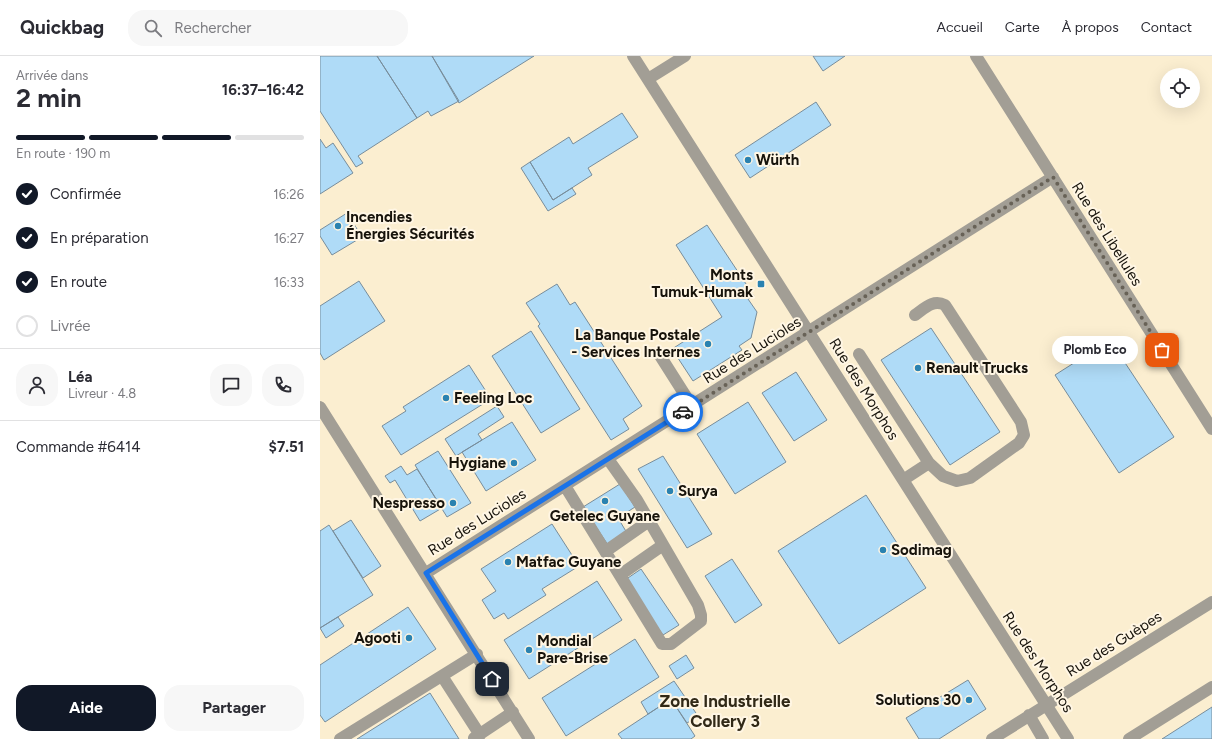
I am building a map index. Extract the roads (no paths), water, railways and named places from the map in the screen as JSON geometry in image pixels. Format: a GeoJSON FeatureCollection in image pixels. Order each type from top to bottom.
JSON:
{"type":"FeatureCollection","features":[{"type":"Feature","properties":{"kind":"lane","name":"Rue des Morphos"},"geometry":{"type":"LineString","coordinates":[[633,56],[1068,739]]}},
{"type":"Feature","properties":{"kind":"lane"},"geometry":{"type":"LineString","coordinates":[[648,79],[685,56]]}},
{"type":"Feature","properties":{"kind":"lane","name":"Rue des Libellules"},"geometry":{"type":"LineString","coordinates":[[976,56],[1212,429]]}},
{"type":"Feature","properties":{"kind":"lane","name":"Rue des Lucioles"},"geometry":{"type":"LineString","coordinates":[[426,573],[809,333],[1053,177]]}},
{"type":"Feature","properties":{"kind":"lane"},"geometry":{"type":"LineString","coordinates":[[859,354],[929,463],[943,476],[958,481],[970,478],[1019,443],[1024,434],[1021,422],[945,305],[939,302],[931,303],[915,315]]}},
{"type":"Feature","properties":{"kind":"lane"},"geometry":{"type":"LineString","coordinates":[[659,354],[692,406]]}},
{"type":"Feature","properties":{"kind":"lane"},"geometry":{"type":"LineString","coordinates":[[320,407],[426,573],[529,739]]}},
{"type":"Feature","properties":{"kind":"lane"},"geometry":{"type":"LineString","coordinates":[[565,486],[662,644],[671,644],[701,622],[701,615],[698,605],[637,500],[608,459]]}},
{"type":"Feature","properties":{"kind":"lane"},"geometry":{"type":"LineString","coordinates":[[903,480],[929,463]]}},
{"type":"Feature","properties":{"kind":"lane"},"geometry":{"type":"LineString","coordinates":[[606,552],[649,521]]}},
{"type":"Feature","properties":{"kind":"lane"},"geometry":{"type":"LineString","coordinates":[[620,575],[663,545]]}},
{"type":"Feature","properties":{"kind":"lane","name":"Rue des Guèpes"},"geometry":{"type":"LineString","coordinates":[[992,739],[1212,602]]}},
{"type":"Feature","properties":{"kind":"lane"},"geometry":{"type":"LineString","coordinates":[[340,739],[476,654]]}},
{"type":"Feature","properties":{"kind":"lane"},"geometry":{"type":"LineString","coordinates":[[442,676],[476,737],[513,712]]}},
{"type":"Feature","properties":{"kind":"lane"},"geometry":{"type":"LineString","coordinates":[[1129,739],[1212,687]]}},
{"type":"Feature","properties":{"kind":"lane"},"geometry":{"type":"LineString","coordinates":[[1029,715],[1044,739]]}},
{"type":"Feature","properties":{"kind":"place","name":"Würth"},"geometry":{"type":"Point","coordinates":[748,160]}},
{"type":"Feature","properties":{"kind":"place","name":"Incendies Énergies Sécurités"},"geometry":{"type":"Point","coordinates":[338,226]}},
{"type":"Feature","properties":{"kind":"place","name":"Monts Tumuk-Humak"},"geometry":{"type":"Point","coordinates":[761,284]}},
{"type":"Feature","properties":{"kind":"place","name":"La Banque Postale - Services Internes"},"geometry":{"type":"Point","coordinates":[708,344]}},
{"type":"Feature","properties":{"kind":"place","name":"Plomb Eco"},"geometry":{"type":"Point","coordinates":[1162,350]}},
{"type":"Feature","properties":{"kind":"place","name":"Renault Trucks"},"geometry":{"type":"Point","coordinates":[918,368]}},
{"type":"Feature","properties":{"kind":"place","name":"Feeling Loc"},"geometry":{"type":"Point","coordinates":[446,398]}},
{"type":"Feature","properties":{"kind":"place","name":"Hygiane"},"geometry":{"type":"Point","coordinates":[514,463]}},
{"type":"Feature","properties":{"kind":"place","name":"Surya"},"geometry":{"type":"Point","coordinates":[670,491]}},
{"type":"Feature","properties":{"kind":"place","name":"Getelec Guyane"},"geometry":{"type":"Point","coordinates":[605,501]}},
{"type":"Feature","properties":{"kind":"place","name":"Nespresso"},"geometry":{"type":"Point","coordinates":[453,503]}},
{"type":"Feature","properties":{"kind":"place","name":"Sodimag"},"geometry":{"type":"Point","coordinates":[883,550]}},
{"type":"Feature","properties":{"kind":"place","name":"Matfac Guyane"},"geometry":{"type":"Point","coordinates":[508,562]}},
{"type":"Feature","properties":{"kind":"place","name":"Agooti"},"geometry":{"type":"Point","coordinates":[409,638]}},
{"type":"Feature","properties":{"kind":"place","name":"Mondial Pare-Brise"},"geometry":{"type":"Point","coordinates":[529,650]}},
{"type":"Feature","properties":{"kind":"place","name":"Solutions 30"},"geometry":{"type":"Point","coordinates":[969,700]}},
{"type":"Feature","properties":{"kind":"district","name":"Zone Industrielle Collery 3"},"geometry":{"type":"Point","coordinates":[725,711]}}]}
